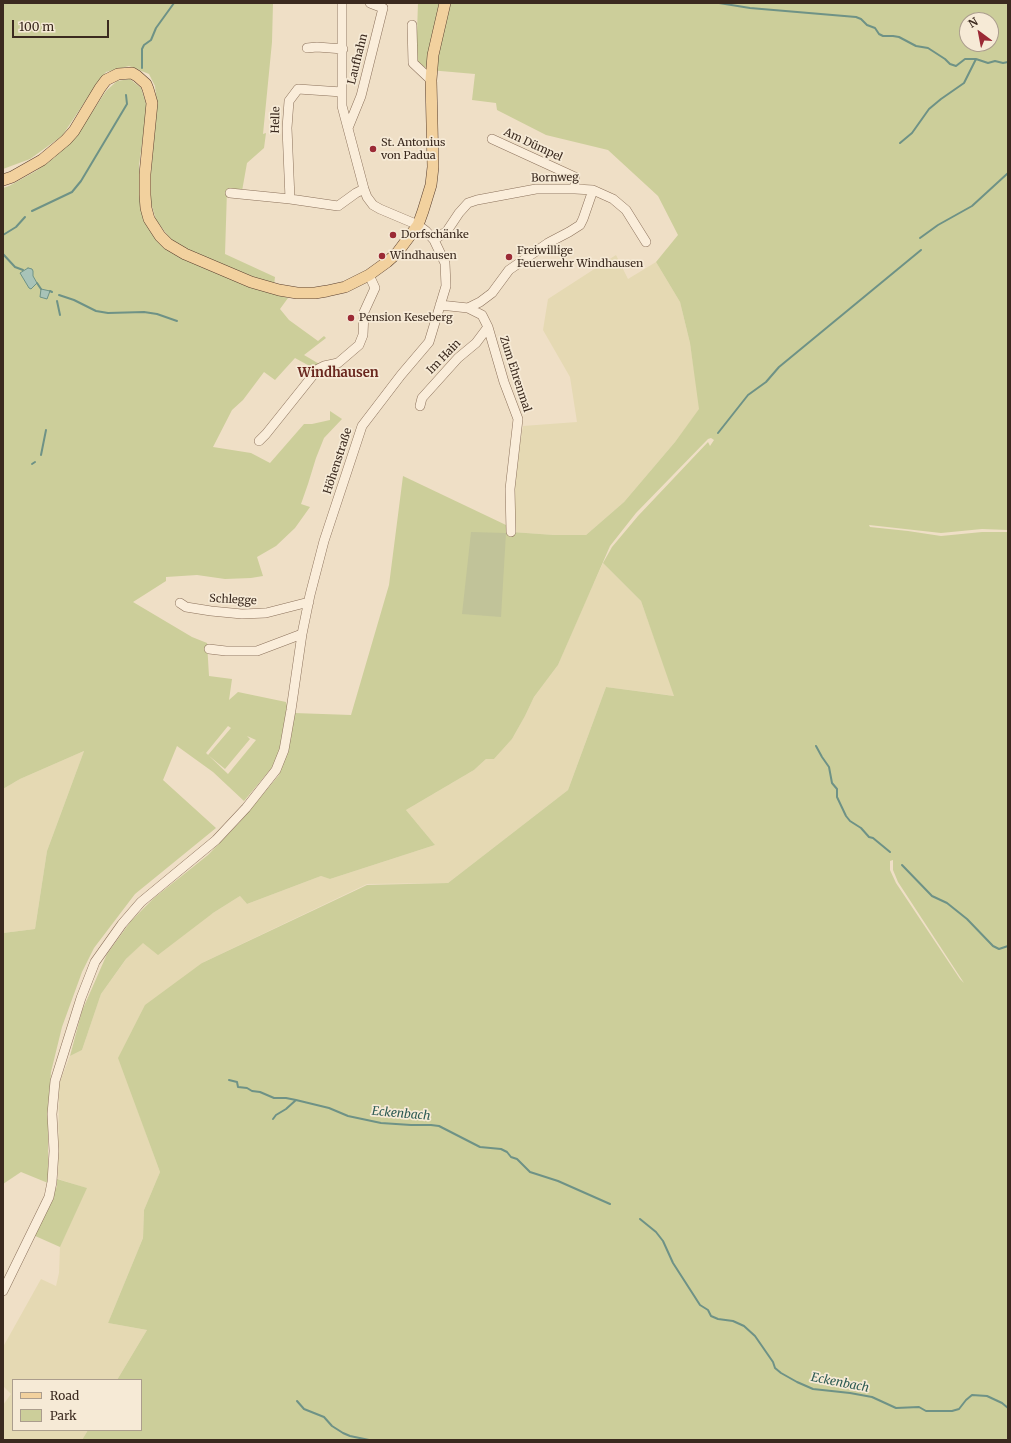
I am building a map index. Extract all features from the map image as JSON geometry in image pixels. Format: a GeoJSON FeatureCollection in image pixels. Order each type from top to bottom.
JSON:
{"type":"FeatureCollection","features":[{"type":"Feature","properties":{"kind":"main road"},"geometry":{"type":"LineString","coordinates":[[3,180],[12,177],[42,160],[66,140],[106,80],[118,74],[132,74],[138,76],[146,84],[152,103],[145,174],[146,208],[149,219],[168,244],[185,254],[224,271],[251,282],[279,290],[297,293],[327,291],[345,287],[369,275],[397,253],[418,225],[425,206],[431,185],[432,167],[431,80],[433,55],[445,3]]}},
{"type":"Feature","properties":{"kind":"street","name":"Höhenstraße"},"geometry":{"type":"LineString","coordinates":[[3,1291],[49,1197],[52,1182],[54,1151],[52,1114],[55,1081],[81,998],[95,962],[122,924],[141,902],[216,840],[246,808],[276,770],[284,750],[302,634],[324,541],[362,426],[401,375],[429,342],[446,286],[445,263],[434,240],[418,225],[374,205],[367,197],[364,189],[342,106],[342,3]]}},
{"type":"Feature","properties":{"kind":"street","name":"Laufhahn"},"geometry":{"type":"LineString","coordinates":[[348,128],[361,96],[383,8],[370,3]]}},
{"type":"Feature","properties":{"kind":"street"},"geometry":{"type":"LineString","coordinates":[[412,25],[413,63],[431,80]]}},
{"type":"Feature","properties":{"kind":"street"},"geometry":{"type":"LineString","coordinates":[[307,48],[343,48]]}},
{"type":"Feature","properties":{"kind":"street","name":"Helle"},"geometry":{"type":"LineString","coordinates":[[290,199],[287,128],[289,101],[298,89],[342,92]]}},
{"type":"Feature","properties":{"kind":"street","name":"Am Dümpel"},"geometry":{"type":"LineString","coordinates":[[492,139],[575,177],[575,189]]}},
{"type":"Feature","properties":{"kind":"street"},"geometry":{"type":"LineString","coordinates":[[230,193],[290,199],[338,206],[364,189]]}},
{"type":"Feature","properties":{"kind":"street","name":"Bornweg"},"geometry":{"type":"LineString","coordinates":[[434,240],[447,231],[468,203],[536,189],[575,189],[593,190],[613,199],[626,210],[646,242]]}},
{"type":"Feature","properties":{"kind":"street"},"geometry":{"type":"LineString","coordinates":[[468,308],[480,302],[492,293],[509,270],[548,243],[580,225],[593,190]]}},
{"type":"Feature","properties":{"kind":"street"},"geometry":{"type":"LineString","coordinates":[[259,441],[318,369],[338,363],[346,358],[359,345],[363,335],[364,312],[375,288],[369,275]]}},
{"type":"Feature","properties":{"kind":"street","name":"Zum Ehrenmal"},"geometry":{"type":"LineString","coordinates":[[440,305],[468,308],[482,315],[488,327],[504,382],[518,419],[510,489],[511,532]]}},
{"type":"Feature","properties":{"kind":"street","name":"Im Hain"},"geometry":{"type":"LineString","coordinates":[[420,406],[422,398],[458,358],[476,343],[488,327]]}},
{"type":"Feature","properties":{"kind":"street","name":"Schlegge"},"geometry":{"type":"LineString","coordinates":[[180,603],[186,607],[242,614],[266,613],[309,602]]}},
{"type":"Feature","properties":{"kind":"street"},"geometry":{"type":"LineString","coordinates":[[209,649],[226,651],[257,651],[302,634]]}},
{"type":"Feature","properties":{"kind":"shaded area"},"geometry":{"type":"Polygon","coordinates":[[[616,255],[628,279],[656,262],[680,302],[690,343],[700,409],[675,442],[624,502],[586,535],[554,535],[512,532],[506,525],[523,426],[577,422],[570,377],[543,330],[548,299],[616,255]]]}},
{"type":"Feature","properties":{"kind":"shaded area"},"geometry":{"type":"Polygon","coordinates":[[[28,268],[32,269],[33,276],[37,283],[31,289],[20,273],[28,268]]]}},
{"type":"Feature","properties":{"kind":"shaded area"},"geometry":{"type":"Polygon","coordinates":[[[41,289],[50,291],[47,299],[40,297],[41,289]]]}},
{"type":"Feature","properties":{"kind":"shaded area"},"geometry":{"type":"Polygon","coordinates":[[[603,563],[641,601],[675,696],[606,687],[568,790],[448,883],[367,884],[202,963],[135,1103],[160,1172],[144,1210],[143,1238],[108,1323],[147,1330],[118,1379],[12,1379],[12,1431],[87,1431],[82,1440],[3,1440],[3,1405],[11,1394],[3,1386],[3,1347],[41,1279],[56,1286],[59,1273],[60,1246],[86,1188],[58,1179],[59,1084],[70,1056],[82,1050],[101,994],[127,958],[143,942],[213,913],[240,896],[247,904],[321,876],[330,879],[435,845],[406,810],[474,770],[486,759],[494,759],[512,739],[534,697],[558,665],[603,563]]]}},
{"type":"Feature","properties":{"kind":"shaded area"},"geometry":{"type":"Polygon","coordinates":[[[84,751],[47,851],[35,929],[3,933],[3,789],[20,779],[84,751]]]}},
{"type":"Feature","properties":{"kind":"green space"},"geometry":{"type":"Polygon","coordinates":[[[3,3],[273,3],[272,42],[263,134],[266,133],[264,148],[247,163],[242,191],[227,190],[225,254],[275,277],[274,285],[193,253],[172,241],[156,220],[149,196],[157,104],[155,86],[149,74],[129,66],[106,72],[62,136],[30,159],[3,169],[3,3]]]}},
{"type":"Feature","properties":{"kind":"green space"},"geometry":{"type":"Polygon","coordinates":[[[418,3],[1008,3],[1008,530],[982,529],[941,533],[869,525],[870,527],[941,536],[982,532],[1008,532],[1008,1440],[82,1440],[87,1431],[142,1431],[142,1379],[118,1379],[147,1330],[108,1323],[143,1238],[144,1210],[160,1172],[118,1058],[145,1005],[202,963],[367,885],[448,883],[568,790],[606,687],[674,696],[641,601],[603,563],[612,547],[638,516],[708,442],[710,446],[714,440],[711,438],[708,439],[636,513],[610,546],[558,665],[534,697],[512,739],[494,759],[486,759],[474,770],[406,810],[435,845],[330,879],[321,876],[247,904],[240,896],[213,913],[158,955],[143,943],[126,959],[101,994],[82,1050],[70,1056],[82,1011],[107,954],[131,921],[154,898],[208,855],[239,823],[279,775],[287,753],[294,713],[351,715],[389,585],[403,476],[506,525],[512,532],[554,535],[586,535],[624,502],[675,442],[699,409],[690,343],[680,302],[656,262],[678,235],[658,196],[608,150],[546,135],[497,110],[496,103],[472,100],[475,74],[429,70],[416,61],[418,3]],[[893,860],[890,861],[890,870],[896,883],[964,983],[898,882],[893,870],[893,860]]]}},
{"type":"Feature","properties":{"kind":"green space"},"geometry":{"type":"Polygon","coordinates":[[[130,79],[141,88],[147,107],[139,165],[140,204],[149,229],[172,252],[209,269],[267,292],[288,298],[280,309],[289,320],[318,341],[324,336],[326,338],[304,355],[321,365],[315,369],[295,358],[275,380],[264,372],[243,400],[232,410],[213,447],[251,453],[270,463],[304,424],[312,424],[330,420],[330,411],[342,419],[324,438],[316,458],[301,504],[310,507],[295,528],[276,546],[257,557],[263,576],[225,579],[197,575],[166,577],[166,581],[133,602],[192,637],[207,643],[209,676],[232,679],[229,700],[238,692],[286,702],[288,710],[279,759],[244,801],[213,772],[177,746],[163,780],[216,828],[135,894],[94,948],[82,972],[62,1027],[51,1072],[48,1116],[48,1183],[21,1172],[3,1184],[3,933],[35,929],[47,851],[84,751],[20,779],[3,789],[3,188],[36,171],[54,158],[81,129],[106,91],[117,81],[130,79]],[[228,726],[206,753],[208,755],[231,728],[228,726]],[[247,736],[250,739],[225,769],[209,756],[228,774],[256,740],[247,736]]]}},
{"type":"Feature","properties":{"kind":"green space"},"geometry":{"type":"Polygon","coordinates":[[[471,532],[506,533],[501,617],[462,614],[471,532]]]}},
{"type":"Feature","properties":{"kind":"green space"},"geometry":{"type":"Polygon","coordinates":[[[57,1179],[87,1188],[60,1247],[33,1235],[57,1186],[57,1179]]]}},
{"type":"Feature","properties":{"kind":"waterway"},"geometry":{"type":"LineString","coordinates":[[142,68],[142,49],[144,45],[151,40],[156,28],[174,3]]}},
{"type":"Feature","properties":{"kind":"waterway"},"geometry":{"type":"LineString","coordinates":[[719,3],[750,8],[856,17],[861,19],[867,25],[875,28],[879,34],[883,36],[899,37],[916,46],[928,48],[950,64],[956,66],[965,59],[976,59],[988,63],[995,61],[1003,63],[1008,62]]}},
{"type":"Feature","properties":{"kind":"waterway"},"geometry":{"type":"LineString","coordinates":[[900,143],[912,133],[929,109],[964,83],[976,59]]}},
{"type":"Feature","properties":{"kind":"waterway"},"geometry":{"type":"LineString","coordinates":[[32,211],[72,192],[81,181],[127,104],[126,95]]}},
{"type":"Feature","properties":{"kind":"waterway"},"geometry":{"type":"LineString","coordinates":[[920,238],[938,225],[972,206],[1008,173]]}},
{"type":"Feature","properties":{"kind":"waterway"},"geometry":{"type":"LineString","coordinates":[[3,235],[16,227],[25,217]]}},
{"type":"Feature","properties":{"kind":"waterway"},"geometry":{"type":"LineString","coordinates":[[718,433],[748,395],[766,382],[779,367],[921,250]]}},
{"type":"Feature","properties":{"kind":"waterway"},"geometry":{"type":"LineString","coordinates":[[3,254],[15,267],[23,270]]}},
{"type":"Feature","properties":{"kind":"waterway"},"geometry":{"type":"LineString","coordinates":[[37,283],[41,289]]}},
{"type":"Feature","properties":{"kind":"waterway"},"geometry":{"type":"LineString","coordinates":[[59,295],[74,300],[96,311],[108,313],[144,312],[157,314],[177,321]]}},
{"type":"Feature","properties":{"kind":"waterway"},"geometry":{"type":"LineString","coordinates":[[57,301],[60,315]]}},
{"type":"Feature","properties":{"kind":"waterway"},"geometry":{"type":"LineString","coordinates":[[41,455],[46,430]]}},
{"type":"Feature","properties":{"kind":"waterway"},"geometry":{"type":"LineString","coordinates":[[816,746],[829,767],[832,783],[837,789],[837,797],[846,816],[850,821],[861,828],[869,837],[873,838],[890,852]]}},
{"type":"Feature","properties":{"kind":"waterway"},"geometry":{"type":"LineString","coordinates":[[902,865],[932,896],[947,903],[967,919],[993,946],[999,949],[1008,946]]}},
{"type":"Feature","properties":{"kind":"waterway","name":"Eckenbach"},"geometry":{"type":"LineString","coordinates":[[229,1080],[237,1082],[238,1087],[247,1088],[274,1098],[286,1098],[329,1108],[348,1116],[381,1123],[439,1126],[480,1147],[501,1149],[507,1152],[511,1157],[517,1159],[530,1172],[558,1181],[610,1204]]}},
{"type":"Feature","properties":{"kind":"waterway"},"geometry":{"type":"LineString","coordinates":[[273,1119],[296,1100]]}},
{"type":"Feature","properties":{"kind":"waterway","name":"Eckenbach"},"geometry":{"type":"LineString","coordinates":[[640,1219],[656,1232],[663,1241],[673,1263],[700,1305],[708,1310],[711,1316],[718,1319],[733,1321],[744,1326],[755,1336],[773,1362],[775,1368],[797,1382],[813,1389],[872,1397],[896,1408],[919,1407],[926,1411],[952,1411],[959,1409],[972,1395],[987,1396],[1002,1403],[1008,1408]]}},
{"type":"Feature","properties":{"kind":"waterway"},"geometry":{"type":"LineString","coordinates":[[297,1401],[304,1409],[324,1417],[332,1426],[343,1433],[369,1440]]}},
{"type":"Feature","properties":{"kind":"place","name":"St. Antonius von Padua"},"geometry":{"type":"Point","coordinates":[373,149]}},
{"type":"Feature","properties":{"kind":"place","name":"Dorfschänke"},"geometry":{"type":"Point","coordinates":[393,235]}},
{"type":"Feature","properties":{"kind":"place","name":"Windhausen"},"geometry":{"type":"Point","coordinates":[382,256]}},
{"type":"Feature","properties":{"kind":"place","name":"Freiwillige Feuerwehr Windhausen"},"geometry":{"type":"Point","coordinates":[509,257]}},
{"type":"Feature","properties":{"kind":"place","name":"Pension Keseberg"},"geometry":{"type":"Point","coordinates":[351,318]}},
{"type":"Feature","properties":{"kind":"district","name":"Windhausen"},"geometry":{"type":"Point","coordinates":[338,373]}}]}
